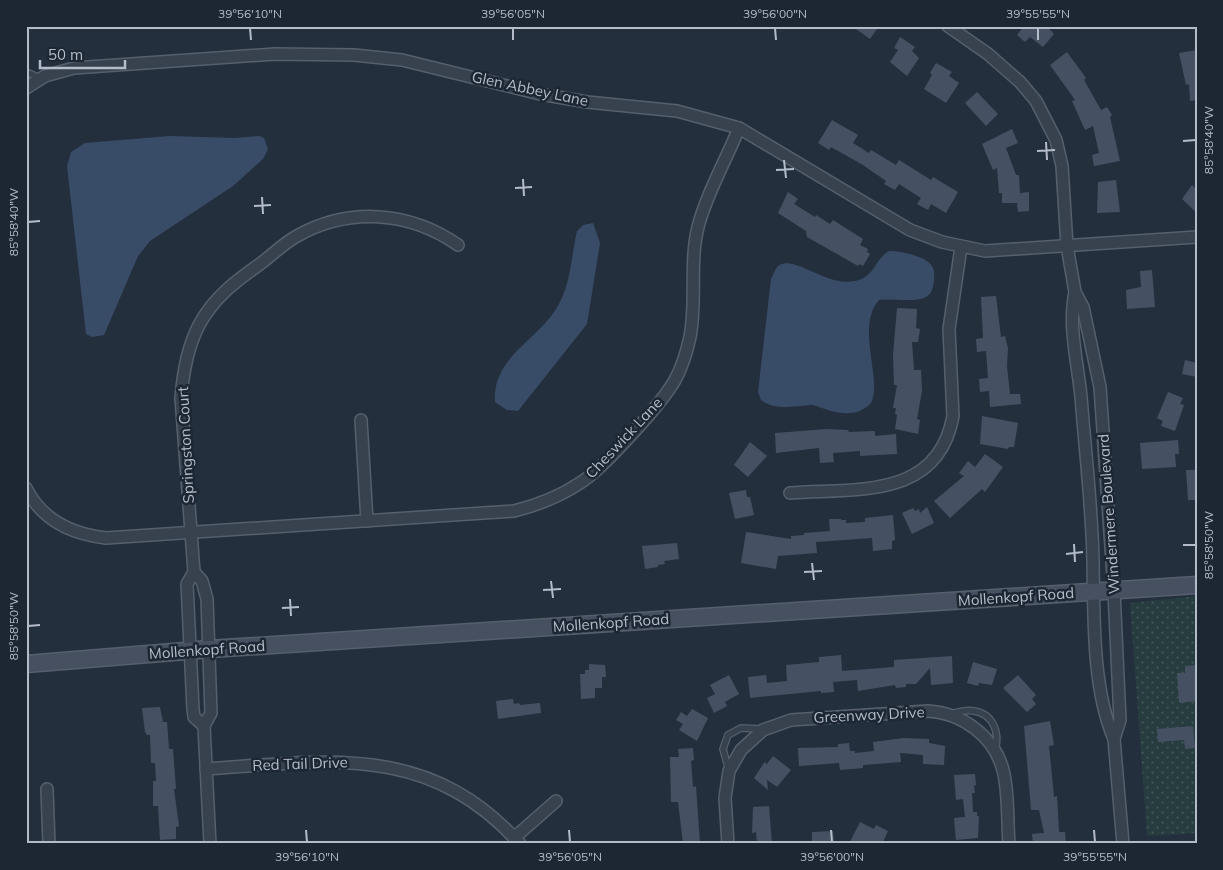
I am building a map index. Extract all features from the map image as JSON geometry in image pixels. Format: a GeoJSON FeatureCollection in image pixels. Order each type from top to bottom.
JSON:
{"type":"FeatureCollection","features":[{"type":"Feature","properties":{"kind":"street","name":"Windermere Boulevard"},"geometry":{"type":"LineString","coordinates":[[948,26],[1010,71],[1036,101],[1056,140],[1062,166],[1067,246],[1075,292],[1083,307],[1100,387],[1114,591],[1120,720],[1114,739]]}},
{"type":"Feature","properties":{"kind":"street","name":"Glen Abbey Lane"},"geometry":{"type":"LineString","coordinates":[[26,88],[41,78],[74,68],[275,54],[354,55],[402,60],[540,94],[587,102],[677,111],[739,128],[910,230],[926,237],[961,247],[985,251],[1197,237]]}},
{"type":"Feature","properties":{"kind":"street","name":"Cheswick Lane"},"geometry":{"type":"LineString","coordinates":[[190,532],[514,511],[549,501],[583,482],[606,460],[660,401],[675,380],[684,359],[692,322],[693,259],[698,227],[739,128]]}},
{"type":"Feature","properties":{"kind":"street","name":"Springston Court"},"geometry":{"type":"LineString","coordinates":[[194,572],[187,584],[194,717],[204,726],[211,713],[207,599],[202,581],[194,572],[181,398],[184,369],[199,325],[220,294],[295,237],[339,219],[368,216],[398,219],[422,225],[439,232],[458,245]]}},
{"type":"Feature","properties":{"kind":"street"},"geometry":{"type":"LineString","coordinates":[[790,493],[891,485],[918,474],[935,459],[951,430],[953,416],[948,329],[961,247]]}},
{"type":"Feature","properties":{"kind":"street","name":"Windermere Boulevard"},"geometry":{"type":"LineString","coordinates":[[1075,292],[1071,312],[1082,406],[1093,560],[1092,592],[1101,692],[1108,724],[1114,739],[1122,844]]}},
{"type":"Feature","properties":{"kind":"street"},"geometry":{"type":"LineString","coordinates":[[361,420],[367,521]]}},
{"type":"Feature","properties":{"kind":"street"},"geometry":{"type":"LineString","coordinates":[[26,488],[42,511],[75,533],[106,538],[190,532]]}},
{"type":"Feature","properties":{"kind":"street","name":"Mollenkopf Road"},"geometry":{"type":"LineString","coordinates":[[26,664],[210,649],[1197,585]]}},
{"type":"Feature","properties":{"kind":"street","name":"Greenway Drive"},"geometry":{"type":"LineString","coordinates":[[728,844],[725,798],[729,773],[741,750],[763,730],[791,720],[928,711],[950,714],[976,728],[995,750],[1003,771],[1009,844]]}},
{"type":"Feature","properties":{"kind":"street"},"geometry":{"type":"LineString","coordinates":[[204,726],[210,844]]}},
{"type":"Feature","properties":{"kind":"street","name":"Red Tail Drive"},"geometry":{"type":"LineString","coordinates":[[206,769],[334,761],[393,767],[445,786],[491,816],[518,841]]}},
{"type":"Feature","properties":{"kind":"street"},"geometry":{"type":"LineString","coordinates":[[47,789],[49,844]]}},
{"type":"Feature","properties":{"kind":"street"},"geometry":{"type":"LineString","coordinates":[[518,841],[556,801]]}},
{"type":"Feature","properties":{"kind":"lane"},"geometry":{"type":"LineString","coordinates":[[26,72],[41,78]]}},
{"type":"Feature","properties":{"kind":"lane"},"geometry":{"type":"LineString","coordinates":[[950,714],[976,711],[986,715],[997,733],[998,741],[995,750]]}},
{"type":"Feature","properties":{"kind":"lane"},"geometry":{"type":"LineString","coordinates":[[729,773],[723,749],[728,735],[741,728],[763,730]]}},
{"type":"Feature","properties":{"kind":"green space"},"geometry":{"type":"Polygon","coordinates":[[[1197,596],[1197,833],[1147,836],[1130,603],[1197,596]]]}},
{"type":"Feature","properties":{"kind":"water"},"geometry":{"type":"Polygon","coordinates":[[[170,136],[235,138],[259,136],[264,138],[268,149],[263,159],[233,186],[150,241],[138,256],[104,335],[92,337],[86,334],[67,166],[71,152],[85,143],[170,136]]]}},
{"type":"Feature","properties":{"kind":"water"},"geometry":{"type":"Polygon","coordinates":[[[593,223],[600,243],[587,324],[518,411],[507,410],[495,402],[496,387],[500,373],[517,351],[538,331],[556,309],[568,281],[577,231],[583,225],[593,223]]]}},
{"type":"Feature","properties":{"kind":"water"},"geometry":{"type":"Polygon","coordinates":[[[889,251],[912,255],[929,262],[934,269],[934,281],[931,292],[926,297],[916,300],[879,300],[872,311],[869,324],[869,338],[874,393],[871,403],[857,412],[842,413],[812,405],[780,407],[770,405],[761,400],[758,392],[771,279],[778,266],[788,263],[835,280],[855,281],[867,276],[884,254],[889,251]]]}},
{"type":"Feature","properties":{"kind":"building"},"geometry":{"type":"Polygon","coordinates":[[[852,26],[879,26],[870,39],[852,26]]]}},
{"type":"Feature","properties":{"kind":"building"},"geometry":{"type":"Polygon","coordinates":[[[1024,26],[1046,26],[1054,34],[1043,47],[1030,37],[1025,42],[1017,35],[1024,26]]]}},
{"type":"Feature","properties":{"kind":"building"},"geometry":{"type":"Polygon","coordinates":[[[900,37],[915,47],[912,51],[919,58],[907,76],[890,62],[898,50],[894,48],[900,37]]]}},
{"type":"Feature","properties":{"kind":"building"},"geometry":{"type":"Polygon","coordinates":[[[1197,50],[1197,100],[1190,101],[1189,84],[1186,85],[1179,53],[1197,50]]]}},
{"type":"Feature","properties":{"kind":"building"},"geometry":{"type":"Polygon","coordinates":[[[1067,52],[1086,78],[1084,80],[1101,110],[1107,107],[1112,115],[1110,117],[1120,161],[1094,166],[1092,155],[1099,153],[1093,126],[1085,130],[1072,101],[1075,100],[1050,65],[1067,52]]]}},
{"type":"Feature","properties":{"kind":"building"},"geometry":{"type":"Polygon","coordinates":[[[936,63],[952,72],[949,76],[959,83],[946,103],[924,89],[936,63]]]}},
{"type":"Feature","properties":{"kind":"building"},"geometry":{"type":"Polygon","coordinates":[[[977,92],[998,114],[986,126],[965,103],[977,92]]]}},
{"type":"Feature","properties":{"kind":"building"},"geometry":{"type":"Polygon","coordinates":[[[832,120],[858,135],[853,143],[869,153],[871,150],[896,165],[899,160],[931,180],[933,177],[958,192],[946,213],[931,204],[928,210],[917,204],[921,198],[899,184],[895,190],[884,184],[886,181],[863,165],[831,147],[829,150],[818,143],[832,120]]]}},
{"type":"Feature","properties":{"kind":"building"},"geometry":{"type":"Polygon","coordinates":[[[1012,129],[1018,143],[1006,148],[1016,175],[1019,175],[1020,193],[1029,192],[1029,211],[1018,212],[1017,203],[1002,203],[1002,193],[999,193],[997,168],[993,170],[982,144],[1012,129]]]}},
{"type":"Feature","properties":{"kind":"building"},"geometry":{"type":"Polygon","coordinates":[[[1116,180],[1120,212],[1097,213],[1098,182],[1116,180]]]}},
{"type":"Feature","properties":{"kind":"building"},"geometry":{"type":"Polygon","coordinates":[[[1192,185],[1197,190],[1197,213],[1182,199],[1192,185]]]}},
{"type":"Feature","properties":{"kind":"building"},"geometry":{"type":"Polygon","coordinates":[[[788,192],[798,199],[794,204],[830,224],[833,220],[863,239],[860,245],[868,249],[867,252],[870,254],[863,266],[859,264],[858,266],[807,237],[806,231],[778,213],[788,192]]]}},
{"type":"Feature","properties":{"kind":"building"},"geometry":{"type":"Polygon","coordinates":[[[1152,270],[1155,307],[1127,309],[1126,290],[1141,287],[1140,271],[1152,270]]]}},
{"type":"Feature","properties":{"kind":"building"},"geometry":{"type":"Polygon","coordinates":[[[996,296],[1001,337],[1005,336],[1008,348],[1007,366],[1010,394],[1020,394],[1021,404],[990,407],[989,391],[980,392],[979,379],[988,378],[986,351],[977,352],[976,339],[983,338],[981,297],[996,296]]]}},
{"type":"Feature","properties":{"kind":"building"},"geometry":{"type":"Polygon","coordinates":[[[897,308],[917,309],[916,328],[920,329],[918,342],[912,342],[914,370],[921,370],[922,391],[917,419],[920,420],[918,434],[895,429],[897,415],[895,414],[896,408],[893,408],[897,385],[894,385],[893,355],[897,308]]]}},
{"type":"Feature","properties":{"kind":"building"},"geometry":{"type":"Polygon","coordinates":[[[1185,360],[1197,363],[1197,377],[1182,374],[1185,360]]]}},
{"type":"Feature","properties":{"kind":"building"},"geometry":{"type":"Polygon","coordinates":[[[1168,392],[1183,398],[1180,404],[1184,405],[1175,431],[1161,426],[1163,421],[1157,418],[1168,392]]]}},
{"type":"Feature","properties":{"kind":"building"},"geometry":{"type":"Polygon","coordinates":[[[982,416],[1018,423],[1014,447],[1009,447],[1008,449],[980,444],[982,416]]]}},
{"type":"Feature","properties":{"kind":"building"},"geometry":{"type":"Polygon","coordinates":[[[827,429],[848,430],[849,432],[875,431],[875,436],[896,434],[897,454],[860,456],[860,451],[833,453],[834,462],[820,463],[819,448],[776,453],[775,433],[827,429]]]}},
{"type":"Feature","properties":{"kind":"building"},"geometry":{"type":"Polygon","coordinates":[[[1178,440],[1179,454],[1175,454],[1176,467],[1142,469],[1140,443],[1178,440]]]}},
{"type":"Feature","properties":{"kind":"building"},"geometry":{"type":"Polygon","coordinates":[[[750,442],[767,456],[748,477],[734,465],[750,442]]]}},
{"type":"Feature","properties":{"kind":"building"},"geometry":{"type":"Polygon","coordinates":[[[985,454],[1003,467],[985,492],[982,489],[950,518],[934,501],[964,476],[959,473],[968,461],[975,467],[985,454]]]}},
{"type":"Feature","properties":{"kind":"building"},"geometry":{"type":"Polygon","coordinates":[[[1186,470],[1197,470],[1197,500],[1188,500],[1186,470]]]}},
{"type":"Feature","properties":{"kind":"building"},"geometry":{"type":"Polygon","coordinates":[[[746,490],[747,497],[750,497],[754,515],[735,519],[729,493],[746,490]]]}},
{"type":"Feature","properties":{"kind":"building"},"geometry":{"type":"Polygon","coordinates":[[[927,507],[934,523],[912,534],[902,513],[913,508],[915,511],[919,509],[920,513],[927,507]]]}},
{"type":"Feature","properties":{"kind":"building"},"geometry":{"type":"Polygon","coordinates":[[[893,515],[895,540],[892,541],[892,549],[873,551],[872,538],[816,542],[817,553],[778,556],[776,569],[741,563],[746,532],[791,539],[791,536],[804,535],[804,533],[830,531],[829,519],[846,520],[846,523],[865,522],[865,518],[893,515]]]}},
{"type":"Feature","properties":{"kind":"building"},"geometry":{"type":"Polygon","coordinates":[[[677,543],[679,559],[664,561],[665,564],[658,565],[658,567],[645,569],[642,546],[677,543]]]}},
{"type":"Feature","properties":{"kind":"building"},"geometry":{"type":"Polygon","coordinates":[[[841,655],[842,671],[894,667],[894,660],[952,656],[953,683],[931,685],[930,668],[916,684],[906,684],[906,687],[896,688],[895,685],[858,691],[857,680],[833,682],[834,692],[821,693],[821,691],[750,698],[748,677],[766,675],[767,683],[787,681],[786,665],[819,662],[819,657],[841,655]]]}},
{"type":"Feature","properties":{"kind":"building"},"geometry":{"type":"Polygon","coordinates":[[[973,662],[997,669],[992,685],[979,683],[978,686],[967,683],[973,662]]]}},
{"type":"Feature","properties":{"kind":"building"},"geometry":{"type":"Polygon","coordinates":[[[589,664],[605,665],[606,677],[602,677],[602,688],[595,688],[595,698],[581,699],[580,674],[585,674],[585,670],[589,670],[589,664]]]}},
{"type":"Feature","properties":{"kind":"building"},"geometry":{"type":"Polygon","coordinates":[[[1197,665],[1197,701],[1179,703],[1177,673],[1185,673],[1185,666],[1197,665]]]}},
{"type":"Feature","properties":{"kind":"building"},"geometry":{"type":"Polygon","coordinates":[[[729,675],[739,694],[725,702],[727,706],[714,713],[707,698],[715,694],[710,685],[729,675]]]}},
{"type":"Feature","properties":{"kind":"building"},"geometry":{"type":"Polygon","coordinates":[[[1018,675],[1036,695],[1032,699],[1036,704],[1027,712],[1003,688],[1018,675]]]}},
{"type":"Feature","properties":{"kind":"building"},"geometry":{"type":"Polygon","coordinates":[[[513,699],[514,704],[519,703],[520,705],[540,703],[541,713],[498,719],[496,701],[513,699]]]}},
{"type":"Feature","properties":{"kind":"building"},"geometry":{"type":"Polygon","coordinates":[[[160,707],[163,722],[167,722],[169,749],[173,749],[176,789],[174,789],[179,826],[176,827],[176,839],[160,840],[158,806],[153,806],[153,781],[156,781],[155,763],[151,763],[150,735],[147,735],[145,732],[142,708],[160,707]]]}},
{"type":"Feature","properties":{"kind":"building"},"geometry":{"type":"Polygon","coordinates":[[[692,709],[708,718],[697,741],[679,730],[683,724],[676,720],[681,712],[687,716],[692,709]]]}},
{"type":"Feature","properties":{"kind":"building"},"geometry":{"type":"Polygon","coordinates":[[[1050,721],[1054,745],[1049,746],[1054,797],[1057,796],[1059,832],[1065,832],[1066,844],[1033,844],[1032,834],[1044,833],[1039,810],[1031,810],[1024,726],[1050,721]]]}},
{"type":"Feature","properties":{"kind":"building"},"geometry":{"type":"Polygon","coordinates":[[[1193,726],[1195,748],[1185,749],[1184,740],[1158,742],[1157,729],[1193,726]]]}},
{"type":"Feature","properties":{"kind":"building"},"geometry":{"type":"Polygon","coordinates":[[[904,738],[929,739],[929,743],[945,746],[944,765],[923,764],[923,755],[900,753],[901,762],[863,765],[863,768],[840,770],[839,763],[799,766],[798,748],[838,747],[838,744],[849,743],[850,751],[855,751],[855,753],[874,751],[873,742],[904,738]]]}},
{"type":"Feature","properties":{"kind":"building"},"geometry":{"type":"Polygon","coordinates":[[[693,748],[694,760],[691,761],[693,787],[696,786],[700,844],[683,844],[678,802],[671,802],[670,757],[679,757],[678,749],[693,748]]]}},
{"type":"Feature","properties":{"kind":"building"},"geometry":{"type":"Polygon","coordinates":[[[773,756],[791,770],[777,787],[767,780],[768,790],[754,778],[764,763],[766,762],[766,765],[773,756]]]}},
{"type":"Feature","properties":{"kind":"building"},"geometry":{"type":"Polygon","coordinates":[[[975,774],[975,793],[972,793],[973,812],[977,812],[977,816],[979,816],[978,838],[956,840],[954,818],[965,817],[963,799],[956,800],[954,775],[975,774]]]}},
{"type":"Feature","properties":{"kind":"building"},"geometry":{"type":"Polygon","coordinates":[[[769,806],[772,844],[757,844],[756,832],[752,833],[753,807],[769,806]]]}},
{"type":"Feature","properties":{"kind":"building"},"geometry":{"type":"Polygon","coordinates":[[[860,822],[874,829],[876,825],[888,831],[882,844],[849,844],[860,822]]]}},
{"type":"Feature","properties":{"kind":"building"},"geometry":{"type":"Polygon","coordinates":[[[833,831],[834,844],[812,844],[812,832],[833,831]]]}}]}
